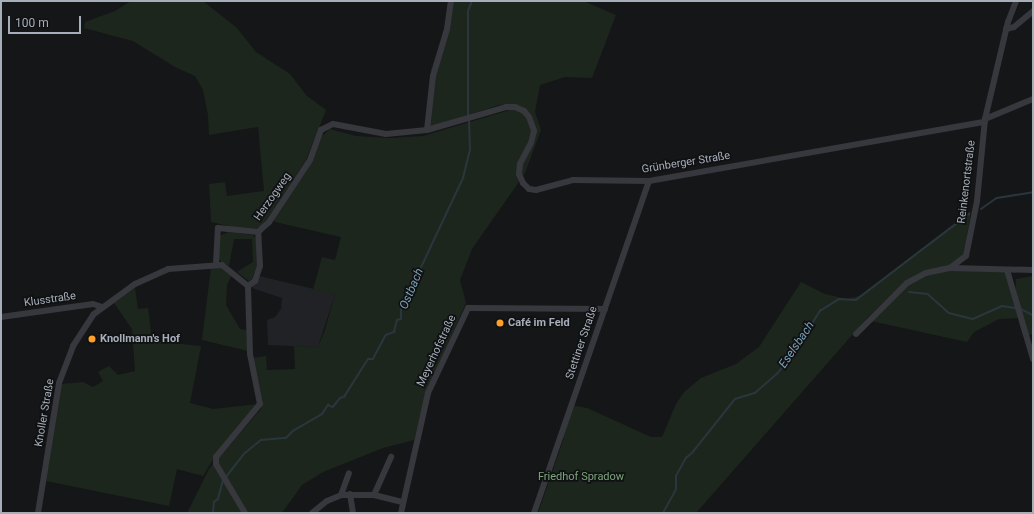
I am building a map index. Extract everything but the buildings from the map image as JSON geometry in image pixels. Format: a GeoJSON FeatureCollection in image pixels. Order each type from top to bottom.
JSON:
{"type":"FeatureCollection","features":[{"type":"Feature","properties":{"kind":"street"},"geometry":{"type":"LineString","coordinates":[[427,130],[433,76],[447,29],[451,1]]}},
{"type":"Feature","properties":{"kind":"street","name":"Reinkenortstraße"},"geometry":{"type":"LineString","coordinates":[[966,256],[977,201],[985,120],[1006,29],[1016,1]]}},
{"type":"Feature","properties":{"kind":"street"},"geometry":{"type":"LineString","coordinates":[[1006,29],[1014,27],[1033,11]]}},
{"type":"Feature","properties":{"kind":"street","name":"Grünberger Straße"},"geometry":{"type":"LineString","coordinates":[[427,130],[511,107],[524,111],[529,117],[534,131],[532,143],[520,164],[519,174],[529,189],[542,189],[573,180],[649,181],[985,120],[1033,99]]}},
{"type":"Feature","properties":{"kind":"street","name":"Herzogweg"},"geometry":{"type":"LineString","coordinates":[[248,286],[255,281],[260,266],[258,232],[269,222],[291,190],[310,160],[319,135],[325,127],[333,124],[386,134],[427,130]]}},
{"type":"Feature","properties":{"kind":"street","name":"Stettiner Straße"},"geometry":{"type":"LineString","coordinates":[[534,513],[649,181]]}},
{"type":"Feature","properties":{"kind":"street"},"geometry":{"type":"LineString","coordinates":[[245,513],[216,467],[216,457],[260,404],[250,354],[248,286],[229,268],[216,264],[218,228],[258,232]]}},
{"type":"Feature","properties":{"kind":"street"},"geometry":{"type":"LineString","coordinates":[[950,268],[966,256],[972,268]]}},
{"type":"Feature","properties":{"kind":"street","name":"Knoller Straße"},"geometry":{"type":"LineString","coordinates":[[38,513],[59,384],[73,346],[102,307],[158,272],[216,264]]}},
{"type":"Feature","properties":{"kind":"street"},"geometry":{"type":"LineString","coordinates":[[856,334],[907,283],[926,273],[950,268],[1033,270]]}},
{"type":"Feature","properties":{"kind":"street"},"geometry":{"type":"LineString","coordinates":[[1007,270],[1033,359]]}},
{"type":"Feature","properties":{"kind":"street","name":"Klusstraße"},"geometry":{"type":"LineString","coordinates":[[1,317],[92,304],[102,307]]}},
{"type":"Feature","properties":{"kind":"street","name":"Meyerhofstraße"},"geometry":{"type":"LineString","coordinates":[[401,513],[428,393],[468,308],[605,309]]}},
{"type":"Feature","properties":{"kind":"street"},"geometry":{"type":"LineString","coordinates":[[374,495],[391,457]]}},
{"type":"Feature","properties":{"kind":"street"},"geometry":{"type":"LineString","coordinates":[[341,495],[349,473]]}},
{"type":"Feature","properties":{"kind":"street"},"geometry":{"type":"LineString","coordinates":[[350,494],[353,513]]}},
{"type":"Feature","properties":{"kind":"street"},"geometry":{"type":"LineString","coordinates":[[315,512],[341,495],[374,495],[403,502]]}},
{"type":"Feature","properties":{"kind":"shaded area"},"geometry":{"type":"Polygon","coordinates":[[[259,276],[335,294],[318,347],[268,345],[267,320],[275,317],[281,309],[282,298],[252,288],[259,276]]]}},
{"type":"Feature","properties":{"kind":"green space"},"geometry":{"type":"Polygon","coordinates":[[[131,1],[203,1],[237,28],[256,52],[290,74],[307,96],[326,110],[306,160],[263,225],[252,231],[211,222],[209,184],[225,182],[227,196],[264,191],[258,127],[209,135],[208,115],[203,90],[195,76],[175,67],[133,41],[84,28],[85,22],[115,11],[131,1]]]}},
{"type":"Feature","properties":{"kind":"green space"},"geometry":{"type":"Polygon","coordinates":[[[449,1],[583,1],[616,15],[592,78],[565,77],[540,85],[535,112],[541,130],[525,173],[472,249],[460,280],[466,303],[426,392],[414,440],[383,448],[323,472],[302,485],[282,513],[187,513],[209,469],[261,409],[263,403],[253,358],[266,356],[267,370],[295,369],[294,346],[318,347],[325,330],[335,294],[313,290],[322,257],[335,260],[341,237],[275,222],[273,219],[306,171],[321,137],[330,129],[356,136],[389,138],[423,136],[510,110],[510,104],[499,105],[431,127],[425,124],[431,70],[445,28],[449,1]]]}},
{"type":"Feature","properties":{"kind":"green space","name":"Friedhof Spradow"},"geometry":{"type":"Polygon","coordinates":[[[971,211],[964,255],[949,266],[906,281],[867,318],[696,513],[538,513],[564,438],[560,437],[571,405],[587,408],[651,437],[662,437],[676,404],[684,392],[701,378],[736,364],[759,347],[801,282],[825,294],[847,299],[859,296],[971,211]]]}},
{"type":"Feature","properties":{"kind":"green space"},"geometry":{"type":"Polygon","coordinates":[[[229,232],[253,235],[257,239],[258,263],[252,279],[249,281],[237,272],[253,262],[252,239],[234,239],[229,266],[219,260],[219,236],[229,232]]]}},
{"type":"Feature","properties":{"kind":"green space"},"geometry":{"type":"Polygon","coordinates":[[[211,267],[223,268],[232,274],[227,285],[226,305],[240,329],[246,330],[248,351],[202,340],[211,267]]]}},
{"type":"Feature","properties":{"kind":"green space"},"geometry":{"type":"Polygon","coordinates":[[[951,270],[1005,272],[1015,302],[1016,279],[1033,276],[1033,334],[1023,337],[1018,318],[999,319],[974,332],[967,342],[871,321],[909,284],[926,276],[951,270]]]}},
{"type":"Feature","properties":{"kind":"green space"},"geometry":{"type":"Polygon","coordinates":[[[135,288],[138,309],[148,308],[152,341],[201,346],[190,403],[213,409],[258,404],[215,456],[203,476],[177,469],[169,506],[46,481],[61,384],[83,382],[93,387],[103,381],[98,372],[109,366],[118,375],[135,371],[132,329],[114,303],[135,288]]]}},
{"type":"Feature","properties":{"kind":"waterway","name":"Ostbach"},"geometry":{"type":"LineString","coordinates":[[468,116],[468,11],[472,1]]}},
{"type":"Feature","properties":{"kind":"waterway","name":"Ostbach"},"geometry":{"type":"LineString","coordinates":[[226,477],[245,453],[261,440],[286,438],[293,431],[322,414],[328,405],[333,407],[340,398],[344,397],[368,359],[373,359],[386,335],[394,332],[397,320],[401,319],[401,310],[463,178],[470,150],[469,120]]}},
{"type":"Feature","properties":{"kind":"waterway","name":"Eselsbach"},"geometry":{"type":"LineString","coordinates":[[981,209],[997,198],[1033,192]]}},
{"type":"Feature","properties":{"kind":"waterway","name":"Eselsbach"},"geometry":{"type":"LineString","coordinates":[[663,513],[676,490],[676,476],[686,458],[692,453],[735,399],[755,393],[777,374],[793,354],[820,311],[839,299],[856,300],[969,214]]}},
{"type":"Feature","properties":{"kind":"waterway","name":"Eselsbach"},"geometry":{"type":"LineString","coordinates":[[909,292],[928,294],[949,313],[973,319],[1002,306],[1015,308]]}},
{"type":"Feature","properties":{"kind":"waterway","name":"Eselsbach"},"geometry":{"type":"LineString","coordinates":[[1021,309],[1033,315]]}},
{"type":"Feature","properties":{"kind":"waterway","name":"Ostbach"},"geometry":{"type":"LineString","coordinates":[[213,513],[214,502],[218,499],[223,480]]}},
{"type":"Feature","properties":{"kind":"place","name":"Café im Feld"},"geometry":{"type":"Point","coordinates":[500,323]}},
{"type":"Feature","properties":{"kind":"place","name":"Knollmann's Hof"},"geometry":{"type":"Point","coordinates":[92,339]}}]}
